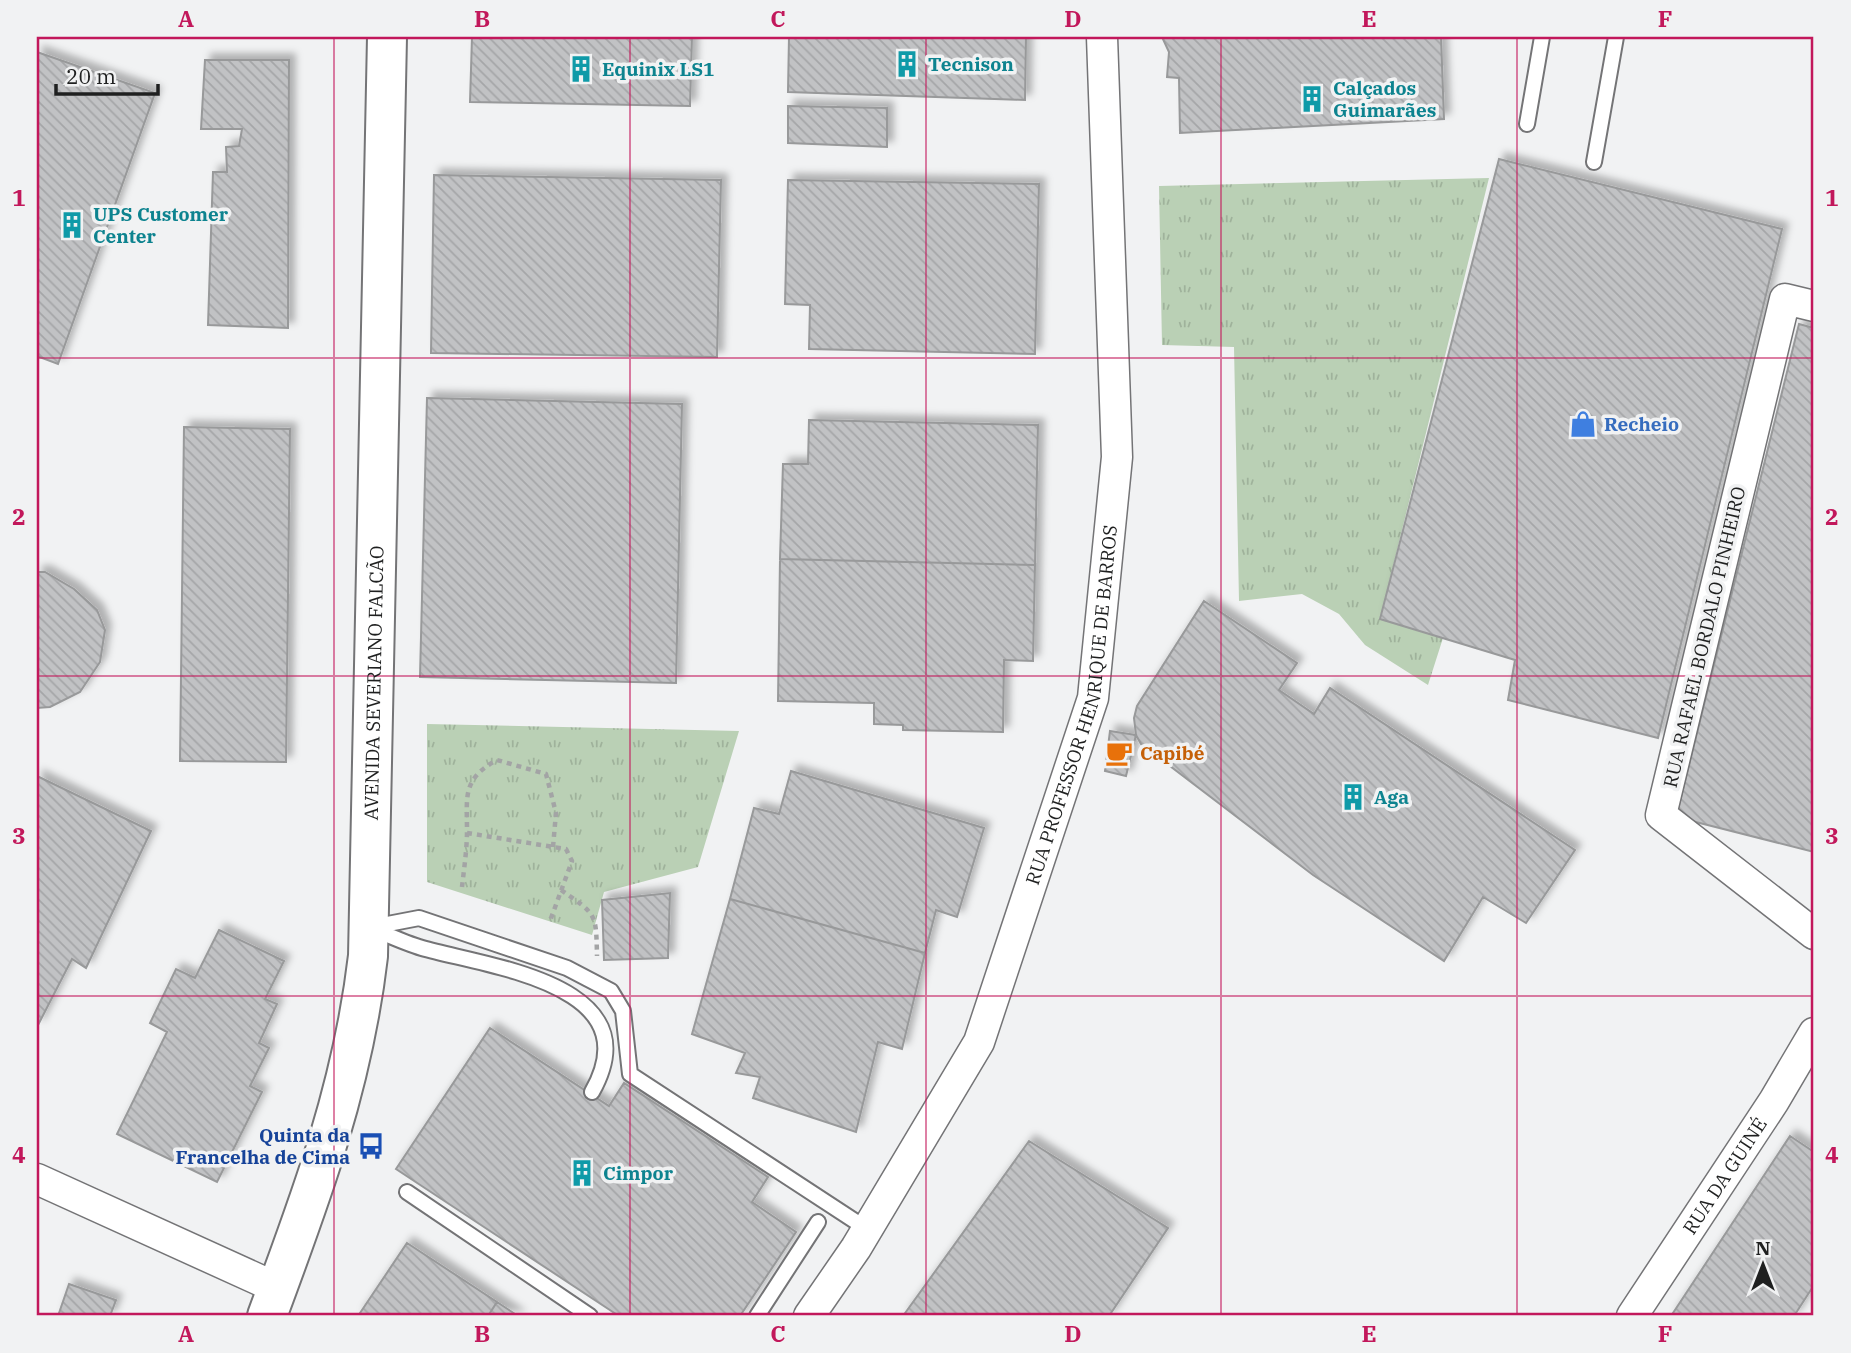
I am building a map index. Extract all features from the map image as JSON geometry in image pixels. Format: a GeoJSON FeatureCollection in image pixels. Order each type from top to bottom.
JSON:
{"type":"FeatureCollection","features":[{"type":"Feature","properties":{"kind":"street","name":"AVENIDA SEVERIANO FALCÃO"},"geometry":{"type":"LineString","coordinates":[[272,1302],[313,1191],[348,1076],[364,992],[370,927],[387,37]]}},
{"type":"Feature","properties":{"kind":"street","name":"RUA PROFESSOR HENRIQUE DE BARROS"},"geometry":{"type":"LineString","coordinates":[[809,1316],[867,1229],[979,1042],[1093,698],[1117,457],[1102,37]]}},
{"type":"Feature","properties":{"kind":"street","name":"RUA RAFAEL BORDALO PINHEIRO"},"geometry":{"type":"LineString","coordinates":[[1814,306],[1785,299],[1661,815],[1814,934]]}},
{"type":"Feature","properties":{"kind":"street","name":"RUA DA GUINÉ"},"geometry":{"type":"LineString","coordinates":[[1632,1316],[1774,1101],[1814,1033]]}},
{"type":"Feature","properties":{"kind":"street"},"geometry":{"type":"LineString","coordinates":[[37,1179],[272,1302]]}},
{"type":"Feature","properties":{"kind":"lane"},"geometry":{"type":"LineString","coordinates":[[1527,124],[1542,37]]}},
{"type":"Feature","properties":{"kind":"lane"},"geometry":{"type":"LineString","coordinates":[[1594,162],[1616,37]]}},
{"type":"Feature","properties":{"kind":"lane"},"geometry":{"type":"LineString","coordinates":[[370,927],[419,918],[567,968],[611,991],[623,1011],[630,1074],[867,1229]]}},
{"type":"Feature","properties":{"kind":"lane"},"geometry":{"type":"LineString","coordinates":[[370,927],[419,947],[517,971],[573,994],[592,1010],[606,1044],[601,1076],[592,1092]]}},
{"type":"Feature","properties":{"kind":"lane"},"geometry":{"type":"LineString","coordinates":[[407,1192],[590,1316]]}},
{"type":"Feature","properties":{"kind":"lane"},"geometry":{"type":"LineString","coordinates":[[757,1316],[818,1222]]}},
{"type":"Feature","properties":{"kind":"path"},"geometry":{"type":"LineString","coordinates":[[461,887],[467,833],[465,800],[471,780],[497,760],[546,774],[556,813],[553,847]]}},
{"type":"Feature","properties":{"kind":"path"},"geometry":{"type":"LineString","coordinates":[[467,833],[566,849],[572,861],[550,921]]}},
{"type":"Feature","properties":{"kind":"path"},"geometry":{"type":"LineString","coordinates":[[561,890],[587,908],[596,919],[597,957]]}},
{"type":"Feature","properties":{"kind":"green space"},"geometry":{"type":"Polygon","coordinates":[[[1489,178],[1380,619],[1443,638],[1428,685],[1365,645],[1339,614],[1302,594],[1239,601],[1234,347],[1162,345],[1159,186],[1489,178]]]}},
{"type":"Feature","properties":{"kind":"green space"},"geometry":{"type":"Polygon","coordinates":[[[427,724],[739,731],[698,867],[604,892],[592,935],[427,882],[427,724]]]}},
{"type":"Feature","properties":{"kind":"building","name":"Equinix LS1"},"geometry":{"type":"Polygon","coordinates":[[[472,37],[692,37],[690,106],[470,102],[472,37]]]}},
{"type":"Feature","properties":{"kind":"building","name":"Tecnison"},"geometry":{"type":"Polygon","coordinates":[[[789,37],[1026,37],[1025,100],[788,92],[789,37]]]}},
{"type":"Feature","properties":{"kind":"building","name":"Calçados Guimarães"},"geometry":{"type":"Polygon","coordinates":[[[1162,37],[1441,37],[1444,119],[1180,133],[1179,78],[1167,77],[1169,52],[1162,37]]]}},
{"type":"Feature","properties":{"kind":"building","name":"UPS Customer Center"},"geometry":{"type":"Polygon","coordinates":[[[37,52],[155,93],[58,364],[37,356],[37,52]]]}},
{"type":"Feature","properties":{"kind":"building"},"geometry":{"type":"Polygon","coordinates":[[[205,60],[289,60],[288,328],[208,325],[213,172],[227,172],[226,147],[239,146],[242,129],[201,129],[205,60]]]}},
{"type":"Feature","properties":{"kind":"building"},"geometry":{"type":"Polygon","coordinates":[[[788,106],[887,108],[887,147],[788,143],[788,106]]]}},
{"type":"Feature","properties":{"kind":"building","name":"Recheio"},"geometry":{"type":"Polygon","coordinates":[[[1499,159],[1782,229],[1658,738],[1508,700],[1515,660],[1380,619],[1499,159]]]}},
{"type":"Feature","properties":{"kind":"building"},"geometry":{"type":"Polygon","coordinates":[[[434,175],[721,180],[717,357],[431,353],[434,175]]]}},
{"type":"Feature","properties":{"kind":"building"},"geometry":{"type":"Polygon","coordinates":[[[788,180],[1039,184],[1035,354],[809,349],[810,305],[785,304],[788,180]]]}},
{"type":"Feature","properties":{"kind":"building"},"geometry":{"type":"Polygon","coordinates":[[[1799,324],[1814,328],[1814,852],[1676,817],[1799,324]]]}},
{"type":"Feature","properties":{"kind":"building"},"geometry":{"type":"Polygon","coordinates":[[[427,398],[682,404],[676,683],[420,677],[427,398]]]}},
{"type":"Feature","properties":{"kind":"building"},"geometry":{"type":"Polygon","coordinates":[[[809,420],[1038,425],[1035,565],[780,559],[783,464],[808,464],[809,420]]]}},
{"type":"Feature","properties":{"kind":"building"},"geometry":{"type":"Polygon","coordinates":[[[184,427],[290,429],[286,762],[180,761],[184,427]]]}},
{"type":"Feature","properties":{"kind":"building"},"geometry":{"type":"Polygon","coordinates":[[[780,559],[1035,565],[1033,661],[1004,660],[1003,732],[903,730],[903,725],[874,724],[874,703],[778,701],[780,559]]]}},
{"type":"Feature","properties":{"kind":"building"},"geometry":{"type":"Polygon","coordinates":[[[37,572],[45,572],[74,589],[97,610],[105,630],[100,662],[80,692],[50,707],[37,708],[37,572]]]}},
{"type":"Feature","properties":{"kind":"building","name":"Aga"},"geometry":{"type":"Polygon","coordinates":[[[1204,601],[1297,663],[1279,690],[1314,714],[1330,688],[1575,850],[1526,923],[1483,897],[1444,961],[1313,875],[1141,744],[1136,735],[1134,718],[1137,706],[1204,601]]]}},
{"type":"Feature","properties":{"kind":"building","name":"Capibé"},"geometry":{"type":"Polygon","coordinates":[[[1110,731],[1136,735],[1126,776],[1105,771],[1110,731]]]}},
{"type":"Feature","properties":{"kind":"building"},"geometry":{"type":"Polygon","coordinates":[[[791,771],[984,828],[957,917],[936,910],[925,953],[730,899],[754,808],[779,814],[791,771]]]}},
{"type":"Feature","properties":{"kind":"building"},"geometry":{"type":"Polygon","coordinates":[[[37,776],[151,831],[86,968],[72,959],[37,1027],[37,776]]]}},
{"type":"Feature","properties":{"kind":"building"},"geometry":{"type":"Polygon","coordinates":[[[670,893],[668,958],[604,960],[602,900],[670,893]]]}},
{"type":"Feature","properties":{"kind":"building"},"geometry":{"type":"Polygon","coordinates":[[[730,899],[925,953],[902,1049],[878,1042],[856,1132],[753,1098],[760,1077],[736,1073],[745,1053],[692,1034],[730,899]]]}},
{"type":"Feature","properties":{"kind":"building"},"geometry":{"type":"Polygon","coordinates":[[[219,930],[284,961],[265,999],[277,1004],[259,1043],[269,1048],[250,1086],[262,1092],[217,1182],[117,1134],[167,1032],[150,1023],[176,969],[195,978],[219,930]]]}},
{"type":"Feature","properties":{"kind":"building","name":"Cimpor"},"geometry":{"type":"Polygon","coordinates":[[[490,1028],[609,1106],[624,1083],[768,1177],[752,1202],[796,1232],[740,1316],[619,1316],[396,1169],[490,1028]]]}},
{"type":"Feature","properties":{"kind":"building"},"geometry":{"type":"Polygon","coordinates":[[[1790,1136],[1814,1152],[1814,1285],[1794,1316],[1671,1316],[1790,1136]]]}},
{"type":"Feature","properties":{"kind":"building"},"geometry":{"type":"Polygon","coordinates":[[[1029,1141],[1168,1228],[1109,1316],[903,1316],[1029,1141]]]}},
{"type":"Feature","properties":{"kind":"building"},"geometry":{"type":"Polygon","coordinates":[[[407,1243],[497,1302],[488,1316],[358,1316],[407,1243]]]}},
{"type":"Feature","properties":{"kind":"building"},"geometry":{"type":"Polygon","coordinates":[[[69,1284],[116,1300],[110,1316],[58,1316],[69,1284]]]}},
{"type":"Feature","properties":{"kind":"building"},"geometry":{"type":"Polygon","coordinates":[[[497,1302],[518,1316],[488,1316],[497,1302]]]}},
{"type":"Feature","properties":{"kind":"place","name":"Tecnison"},"geometry":{"type":"Point","coordinates":[907,64]}},
{"type":"Feature","properties":{"kind":"place","name":"Equinix LS1"},"geometry":{"type":"Point","coordinates":[581,69]}},
{"type":"Feature","properties":{"kind":"place","name":"Calçados Guimarães"},"geometry":{"type":"Point","coordinates":[1312,99]}},
{"type":"Feature","properties":{"kind":"place","name":"UPS Customer Center"},"geometry":{"type":"Point","coordinates":[72,225]}},
{"type":"Feature","properties":{"kind":"place","name":"Recheio"},"geometry":{"type":"Point","coordinates":[1583,424]}},
{"type":"Feature","properties":{"kind":"place","name":"Capibé"},"geometry":{"type":"Point","coordinates":[1119,753]}},
{"type":"Feature","properties":{"kind":"place","name":"Aga"},"geometry":{"type":"Point","coordinates":[1353,797]}},
{"type":"Feature","properties":{"kind":"place","name":"Quinta da Francelha de Cima"},"geometry":{"type":"Point","coordinates":[371,1146]}},
{"type":"Feature","properties":{"kind":"place","name":"Cimpor"},"geometry":{"type":"Point","coordinates":[582,1173]}}]}
